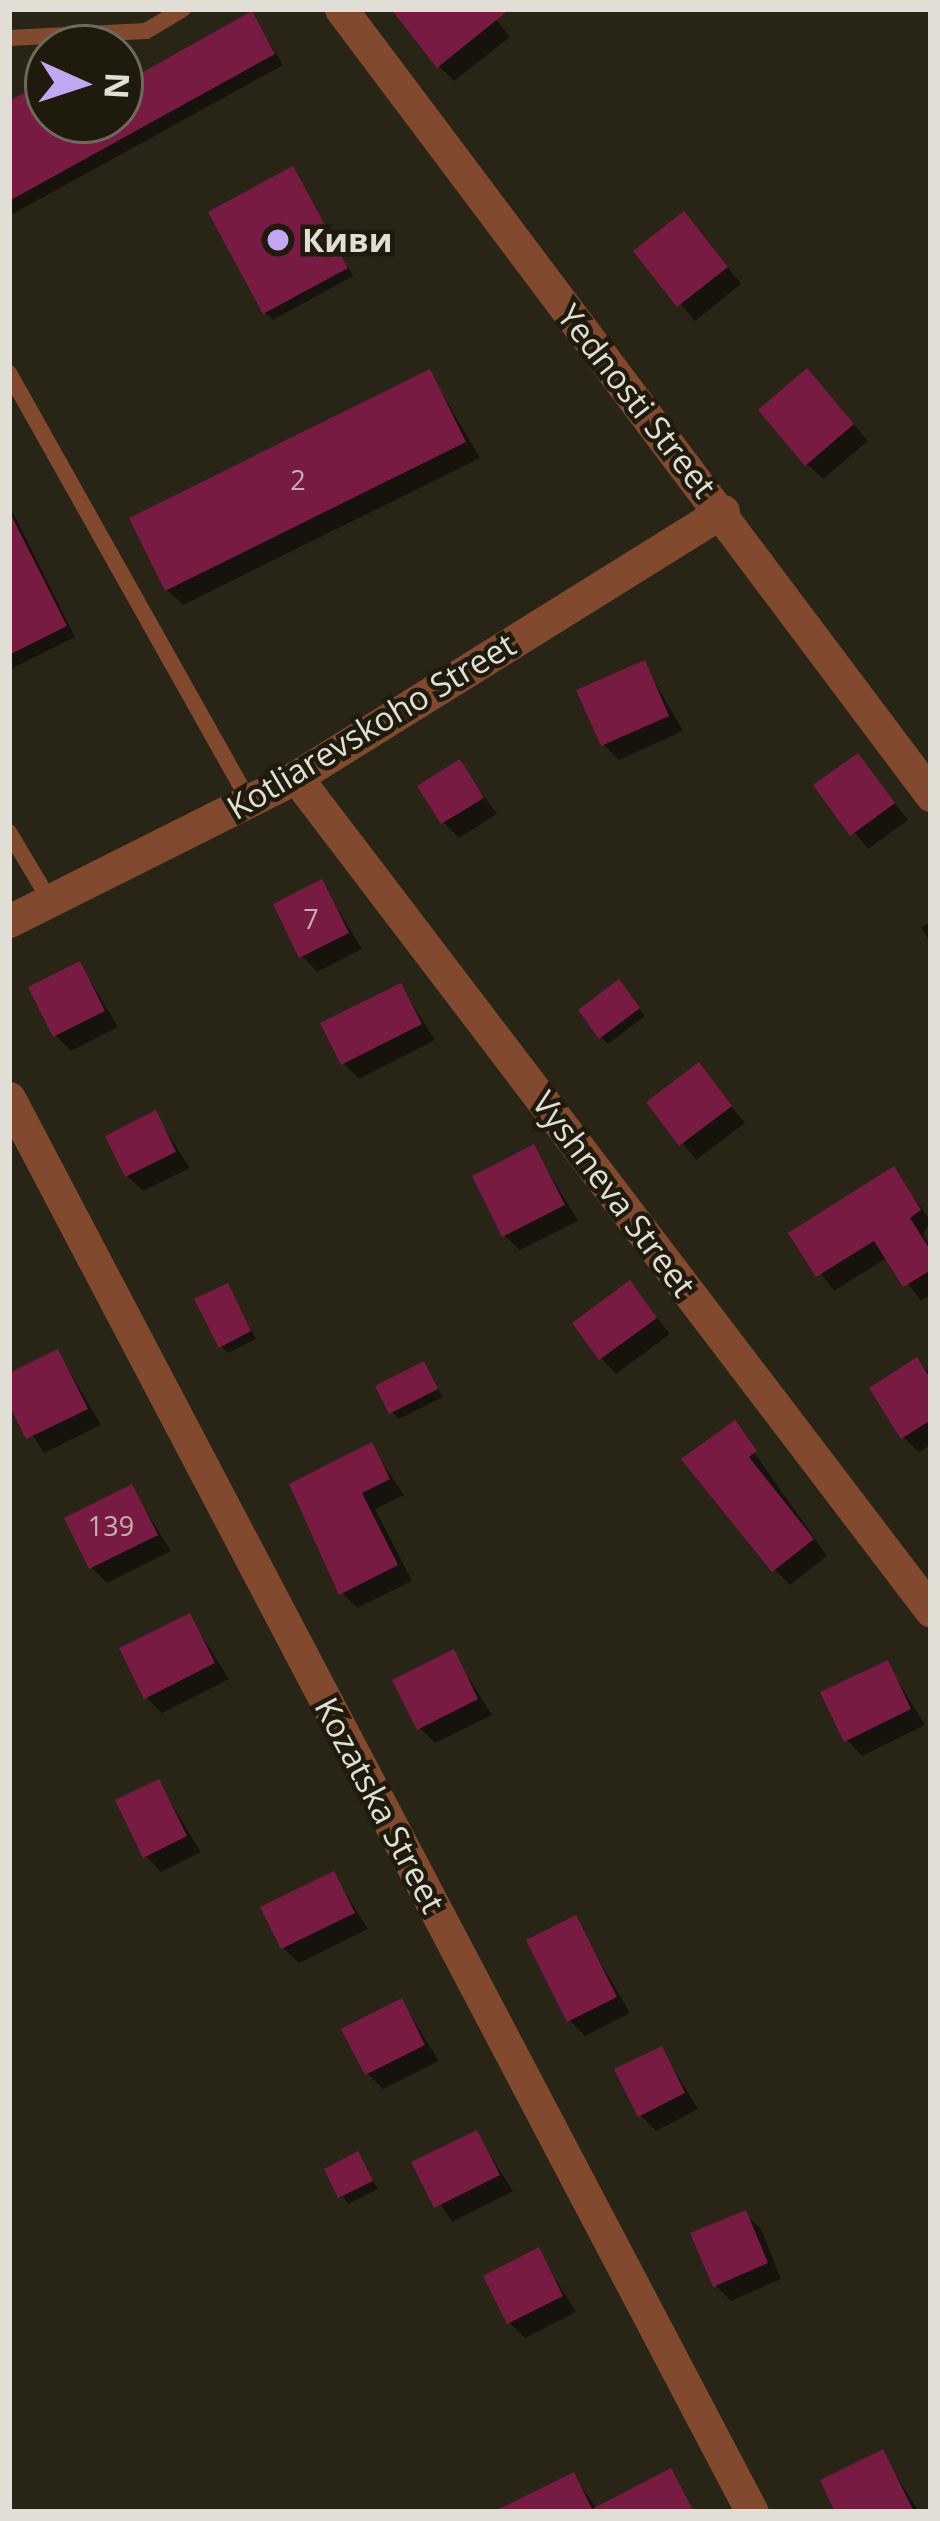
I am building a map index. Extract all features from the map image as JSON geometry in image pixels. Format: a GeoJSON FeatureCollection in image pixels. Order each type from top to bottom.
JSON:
{"type":"FeatureCollection","features":[{"type":"Feature","properties":{"kind":"street","name":"Yednosti Street"},"geometry":{"type":"LineString","coordinates":[[341,9],[723,511],[931,795]]}},
{"type":"Feature","properties":{"kind":"street","name":"Kotliarevskoho Street"},"geometry":{"type":"LineString","coordinates":[[9,921],[296,777],[723,511]]}},
{"type":"Feature","properties":{"kind":"street","name":"Vyshneva Street"},"geometry":{"type":"LineString","coordinates":[[296,777],[931,1611]]}},
{"type":"Feature","properties":{"kind":"street","name":"Kozatska Street"},"geometry":{"type":"LineString","coordinates":[[9,1098],[752,2512]]}},
{"type":"Feature","properties":{"kind":"lane"},"geometry":{"type":"LineString","coordinates":[[9,38],[146,31],[183,9]]}},
{"type":"Feature","properties":{"kind":"lane"},"geometry":{"type":"LineString","coordinates":[[9,373],[249,801]]}},
{"type":"Feature","properties":{"kind":"lane"},"geometry":{"type":"LineString","coordinates":[[9,832],[50,901]]}},
{"type":"Feature","properties":{"kind":"building"},"geometry":{"type":"Polygon","coordinates":[[[391,9],[510,9],[437,68],[391,9]]]}},
{"type":"Feature","properties":{"kind":"building"},"geometry":{"type":"Polygon","coordinates":[[[252,11],[275,54],[144,126],[144,72],[252,11]]]}},
{"type":"Feature","properties":{"kind":"building"},"geometry":{"type":"Polygon","coordinates":[[[24,93],[24,144],[112,144],[9,201],[9,101],[24,93]]]}},
{"type":"Feature","properties":{"kind":"building","name":"Киви"},"geometry":{"type":"Polygon","coordinates":[[[293,166],[348,268],[263,314],[208,212],[293,166]]]}},
{"type":"Feature","properties":{"kind":"building"},"geometry":{"type":"Polygon","coordinates":[[[684,211],[728,267],[677,307],[633,251],[684,211]]]}},
{"type":"Feature","properties":{"kind":"building"},"geometry":{"type":"Polygon","coordinates":[[[807,368],[854,424],[805,466],[758,410],[807,368]]]}},
{"type":"Feature","properties":{"kind":"building"},"geometry":{"type":"Polygon","coordinates":[[[430,369],[466,442],[165,591],[129,518],[430,369]]]}},
{"type":"Feature","properties":{"kind":"building"},"geometry":{"type":"Polygon","coordinates":[[[9,511],[67,626],[9,655],[9,511]]]}},
{"type":"Feature","properties":{"kind":"building"},"geometry":{"type":"Polygon","coordinates":[[[645,660],[669,716],[601,746],[576,690],[645,660]]]}},
{"type":"Feature","properties":{"kind":"building"},"geometry":{"type":"Polygon","coordinates":[[[858,753],[895,803],[850,836],[813,785],[858,753]]]}},
{"type":"Feature","properties":{"kind":"building"},"geometry":{"type":"Polygon","coordinates":[[[460,759],[484,798],[441,824],[417,786],[460,759]]]}},
{"type":"Feature","properties":{"kind":"building"},"geometry":{"type":"Polygon","coordinates":[[[322,879],[349,933],[299,958],[273,904],[322,879]]]}},
{"type":"Feature","properties":{"kind":"building"},"geometry":{"type":"Polygon","coordinates":[[[80,961],[105,1011],[53,1037],[28,987],[80,961]]]}},
{"type":"Feature","properties":{"kind":"building"},"geometry":{"type":"Polygon","coordinates":[[[619,979],[640,1008],[599,1039],[578,1010],[619,979]]]}},
{"type":"Feature","properties":{"kind":"building"},"geometry":{"type":"Polygon","coordinates":[[[401,983],[422,1024],[341,1065],[320,1023],[401,983]]]}},
{"type":"Feature","properties":{"kind":"building"},"geometry":{"type":"Polygon","coordinates":[[[699,1062],[732,1106],[679,1146],[646,1102],[699,1062]]]}},
{"type":"Feature","properties":{"kind":"building"},"geometry":{"type":"Polygon","coordinates":[[[156,1110],[176,1152],[125,1177],[105,1136],[156,1110]]]}},
{"type":"Feature","properties":{"kind":"building"},"geometry":{"type":"Polygon","coordinates":[[[534,1144],[565,1205],[502,1237],[472,1176],[534,1144]]]}},
{"type":"Feature","properties":{"kind":"building"},"geometry":{"type":"Polygon","coordinates":[[[894,1166],[921,1210],[910,1218],[931,1251],[931,1270],[903,1287],[874,1241],[816,1277],[788,1233],[894,1166]]]}},
{"type":"Feature","properties":{"kind":"building"},"geometry":{"type":"Polygon","coordinates":[[[630,1280],[657,1318],[599,1360],[572,1323],[630,1280]]]}},
{"type":"Feature","properties":{"kind":"building"},"geometry":{"type":"Polygon","coordinates":[[[228,1283],[251,1331],[219,1348],[194,1299],[228,1283]]]}},
{"type":"Feature","properties":{"kind":"building"},"geometry":{"type":"Polygon","coordinates":[[[58,1349],[88,1409],[26,1439],[9,1405],[9,1373],[58,1349]]]}},
{"type":"Feature","properties":{"kind":"building"},"geometry":{"type":"Polygon","coordinates":[[[917,1357],[931,1380],[931,1420],[901,1439],[869,1388],[917,1357]]]}},
{"type":"Feature","properties":{"kind":"building"},"geometry":{"type":"Polygon","coordinates":[[[424,1361],[438,1389],[389,1414],[375,1386],[424,1361]]]}},
{"type":"Feature","properties":{"kind":"building"},"geometry":{"type":"Polygon","coordinates":[[[735,1420],[757,1451],[749,1457],[814,1539],[772,1572],[681,1459],[735,1420]]]}},
{"type":"Feature","properties":{"kind":"building"},"geometry":{"type":"Polygon","coordinates":[[[372,1442],[390,1479],[362,1493],[398,1565],[339,1595],[289,1484],[372,1442]]]}},
{"type":"Feature","properties":{"kind":"building"},"geometry":{"type":"Polygon","coordinates":[[[132,1484],[158,1535],[89,1569],[64,1518],[132,1484]]]}},
{"type":"Feature","properties":{"kind":"building"},"geometry":{"type":"Polygon","coordinates":[[[190,1613],[215,1663],[144,1699],[119,1648],[190,1613]]]}},
{"type":"Feature","properties":{"kind":"building"},"geometry":{"type":"Polygon","coordinates":[[[454,1649],[478,1699],[417,1730],[392,1680],[454,1649]]]}},
{"type":"Feature","properties":{"kind":"building"},"geometry":{"type":"Polygon","coordinates":[[[888,1660],[911,1709],[844,1742],[820,1692],[888,1660]]]}},
{"type":"Feature","properties":{"kind":"building"},"geometry":{"type":"Polygon","coordinates":[[[159,1779],[187,1836],[143,1858],[115,1800],[159,1779]]]}},
{"type":"Feature","properties":{"kind":"building"},"geometry":{"type":"Polygon","coordinates":[[[334,1871],[355,1913],[281,1949],[260,1907],[334,1871]]]}},
{"type":"Feature","properties":{"kind":"building"},"geometry":{"type":"Polygon","coordinates":[[[576,1915],[617,1997],[567,2022],[526,1940],[576,1915]]]}},
{"type":"Feature","properties":{"kind":"building"},"geometry":{"type":"Polygon","coordinates":[[[402,1998],[425,2045],[365,2075],[341,2029],[402,1998]]]}},
{"type":"Feature","properties":{"kind":"building"},"geometry":{"type":"Polygon","coordinates":[[[662,2046],[685,2093],[638,2117],[614,2069],[662,2046]]]}},
{"type":"Feature","properties":{"kind":"building"},"geometry":{"type":"Polygon","coordinates":[[[477,2130],[500,2175],[434,2208],[411,2162],[477,2130]]]}},
{"type":"Feature","properties":{"kind":"building"},"geometry":{"type":"Polygon","coordinates":[[[358,2151],[373,2181],[338,2198],[324,2169],[358,2151]]]}},
{"type":"Feature","properties":{"kind":"building"},"geometry":{"type":"Polygon","coordinates":[[[746,2210],[768,2263],[713,2287],[690,2233],[746,2210]]]}},
{"type":"Feature","properties":{"kind":"building"},"geometry":{"type":"Polygon","coordinates":[[[539,2247],[563,2296],[507,2324],[483,2276],[539,2247]]]}},
{"type":"Feature","properties":{"kind":"building"},"geometry":{"type":"Polygon","coordinates":[[[883,2449],[914,2512],[835,2512],[820,2480],[883,2449]]]}},
{"type":"Feature","properties":{"kind":"building"},"geometry":{"type":"Polygon","coordinates":[[[671,2468],[694,2512],[493,2512],[574,2472],[592,2509],[671,2468]]]}},
{"type":"Feature","properties":{"kind":"place","name":"Киви"},"geometry":{"type":"Point","coordinates":[278,240]}}]}
